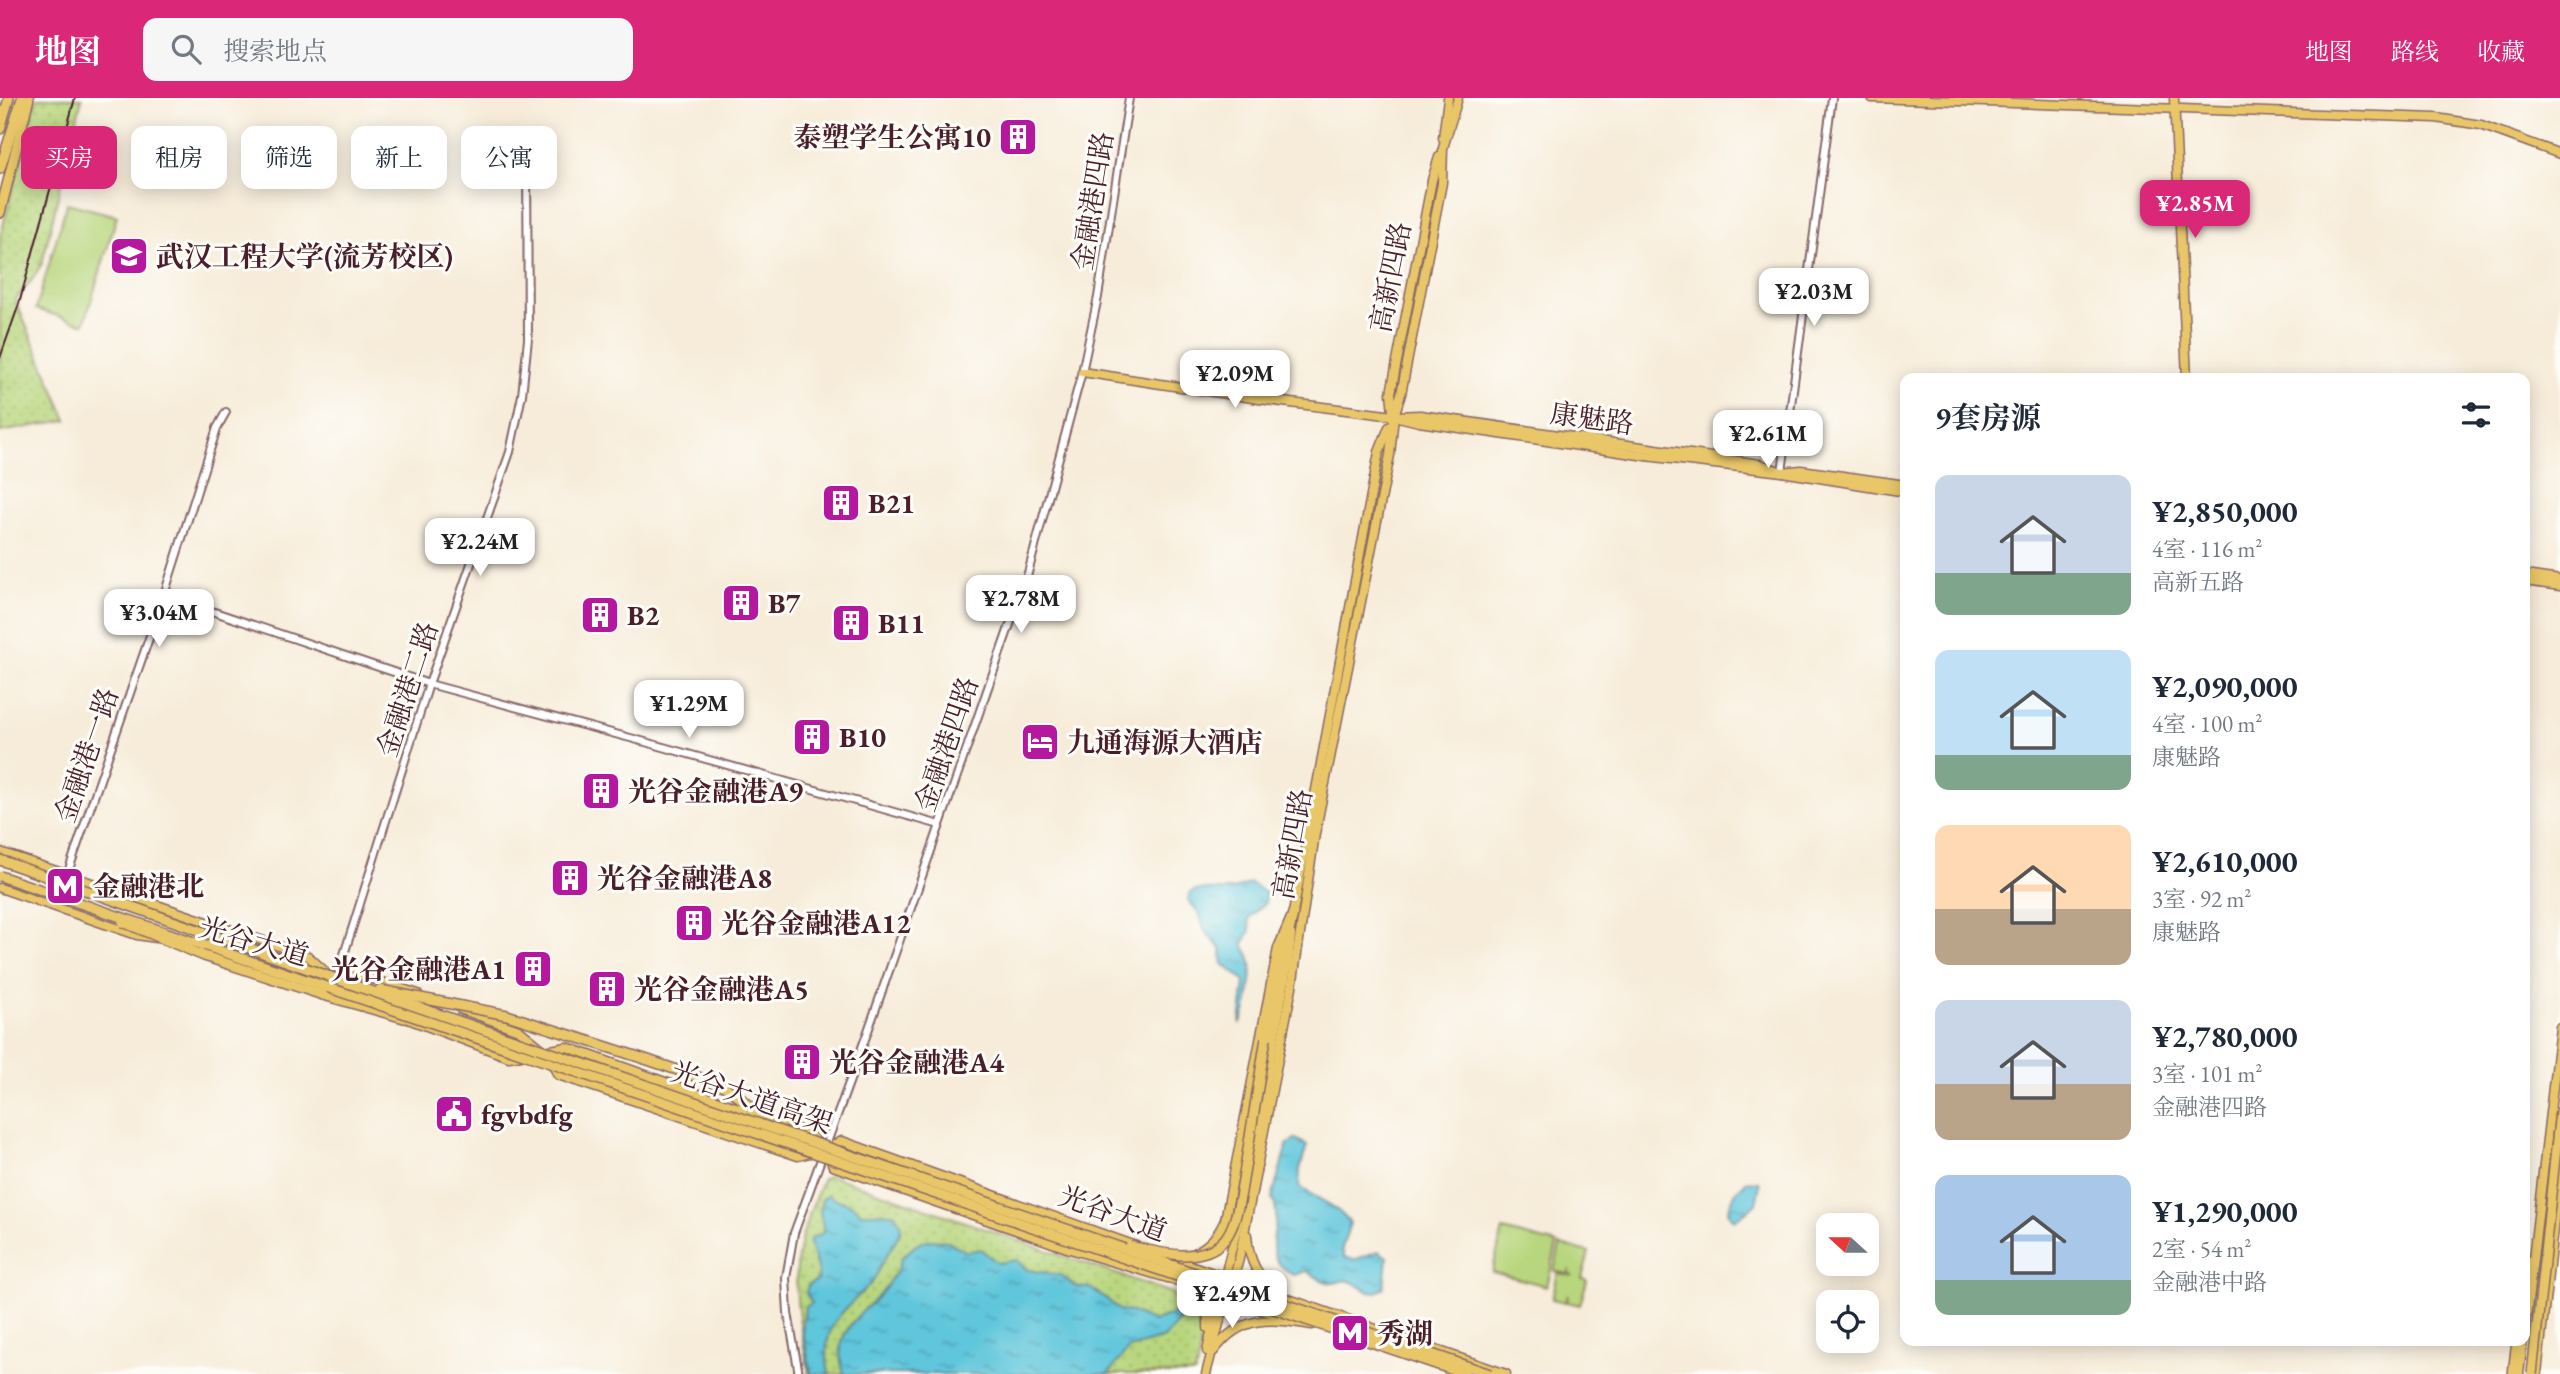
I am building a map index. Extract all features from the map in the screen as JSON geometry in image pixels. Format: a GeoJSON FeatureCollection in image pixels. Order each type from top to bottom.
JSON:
{"type":"FeatureCollection","features":[{"type":"Feature","properties":{"kind":"highway"},"geometry":{"type":"LineString","coordinates":[[0,129],[9,98]]}},
{"type":"Feature","properties":{"kind":"highway"},"geometry":{"type":"LineString","coordinates":[[0,169],[22,98]]}},
{"type":"Feature","properties":{"kind":"highway"},"geometry":{"type":"LineString","coordinates":[[0,213],[29,98]]}},
{"type":"Feature","properties":{"kind":"highway","name":"光谷大道高架"},"geometry":{"type":"LineString","coordinates":[[0,860],[362,988],[1490,1374]]}},
{"type":"Feature","properties":{"kind":"highway","name":"光谷大道高架"},"geometry":{"type":"LineString","coordinates":[[0,876],[1465,1374]]}},
{"type":"Feature","properties":{"kind":"highway"},"geometry":{"type":"LineString","coordinates":[[97,908],[140,931],[204,956],[404,1018]]}},
{"type":"Feature","properties":{"kind":"highway"},"geometry":{"type":"LineString","coordinates":[[1078,1233],[1137,1248],[1188,1255],[1215,1247],[1225,1238],[1241,1192],[1266,1038],[1293,913]]}},
{"type":"Feature","properties":{"kind":"highway"},"geometry":{"type":"LineString","coordinates":[[362,988],[405,993],[508,1015],[724,1086],[764,1116]]}},
{"type":"Feature","properties":{"kind":"highway"},"geometry":{"type":"LineString","coordinates":[[2532,1374],[2560,1111]]}},
{"type":"Feature","properties":{"kind":"highway"},"geometry":{"type":"LineString","coordinates":[[2537,1325],[2538,1374]]}},
{"type":"Feature","properties":{"kind":"highway"},"geometry":{"type":"LineString","coordinates":[[2513,1374],[2516,1346]]}},
{"type":"Feature","properties":{"kind":"main road","name":"高新四路"},"geometry":{"type":"LineString","coordinates":[[1443,148],[1448,98]]}},
{"type":"Feature","properties":{"kind":"main road","name":"高新四路"},"geometry":{"type":"LineString","coordinates":[[1229,1279],[1247,1219],[1292,986],[1315,834],[1390,455],[1394,416],[1391,393],[1432,180],[1458,98]]}},
{"type":"Feature","properties":{"kind":"main road"},"geometry":{"type":"LineString","coordinates":[[1872,98],[2174,103]]}},
{"type":"Feature","properties":{"kind":"main road"},"geometry":{"type":"LineString","coordinates":[[2005,98],[2436,114],[2482,121],[2560,152]]}},
{"type":"Feature","properties":{"kind":"main road"},"geometry":{"type":"LineString","coordinates":[[2174,103],[2188,373]]}},
{"type":"Feature","properties":{"kind":"main road","name":"康魅路"},"geometry":{"type":"LineString","coordinates":[[1082,372],[1259,399],[1394,416],[1420,415],[1760,464],[1782,472],[1900,491]]}},
{"type":"Feature","properties":{"kind":"main road","name":"高新四路"},"geometry":{"type":"LineString","coordinates":[[1229,1279],[1288,964],[1293,913],[1380,452],[1394,416]]}},
{"type":"Feature","properties":{"kind":"main road","name":"康魅路"},"geometry":{"type":"LineString","coordinates":[[1782,472],[1801,470],[1900,484]]}},
{"type":"Feature","properties":{"kind":"main road"},"geometry":{"type":"LineString","coordinates":[[2530,576],[2560,580]]}},
{"type":"Feature","properties":{"kind":"main road"},"geometry":{"type":"LineString","coordinates":[[2530,582],[2560,586]]}},
{"type":"Feature","properties":{"kind":"main road","name":"光谷大道"},"geometry":{"type":"LineString","coordinates":[[0,852],[308,956],[353,999],[509,1058],[567,1047],[806,1132],[826,1149],[833,1167],[1070,1249],[1181,1282],[1218,1297],[1312,1325],[1456,1374]]}},
{"type":"Feature","properties":{"kind":"main road","name":"光谷大道"},"geometry":{"type":"LineString","coordinates":[[0,888],[137,935],[185,944],[300,982],[336,982],[361,975],[519,1030],[545,1051],[558,1075],[798,1156],[826,1149],[842,1141],[1148,1251],[1506,1374]]}},
{"type":"Feature","properties":{"kind":"main road","name":"高新四路"},"geometry":{"type":"LineString","coordinates":[[1148,1251],[1184,1254],[1197,1251],[1210,1244],[1225,1220],[1278,947],[1293,913]]}},
{"type":"Feature","properties":{"kind":"main road"},"geometry":{"type":"LineString","coordinates":[[2530,1281],[2560,1027]]}},
{"type":"Feature","properties":{"kind":"main road"},"geometry":{"type":"LineString","coordinates":[[2538,1374],[2560,1166]]}},
{"type":"Feature","properties":{"kind":"main road"},"geometry":{"type":"LineString","coordinates":[[1247,1219],[1251,1259],[1257,1273],[1278,1294],[1298,1303]]}},
{"type":"Feature","properties":{"kind":"main road"},"geometry":{"type":"LineString","coordinates":[[1204,1374],[1218,1297],[1229,1279]]}},
{"type":"Feature","properties":{"kind":"main road"},"geometry":{"type":"LineString","coordinates":[[1206,1362],[1228,1300],[1229,1279]]}},
{"type":"Feature","properties":{"kind":"main road"},"geometry":{"type":"LineString","coordinates":[[1181,1282],[1194,1292],[1203,1304],[1208,1321],[1206,1362]]}},
{"type":"Feature","properties":{"kind":"main road"},"geometry":{"type":"LineString","coordinates":[[1206,1362],[1222,1339],[1252,1321],[1286,1321],[1312,1325]]}},
{"type":"Feature","properties":{"kind":"main road"},"geometry":{"type":"LineString","coordinates":[[2519,1374],[2523,1346]]}},
{"type":"Feature","properties":{"kind":"street","name":"金融港四路"},"geometry":{"type":"LineString","coordinates":[[799,1374],[788,1313],[786,1279],[794,1233],[1028,573],[1082,372],[1098,297],[1129,98]]}},
{"type":"Feature","properties":{"kind":"street"},"geometry":{"type":"LineString","coordinates":[[1782,472],[1832,98]]}},
{"type":"Feature","properties":{"kind":"street","name":"金融港二路"},"geometry":{"type":"LineString","coordinates":[[336,982],[429,684],[510,452],[522,395],[528,339],[527,189]]}},
{"type":"Feature","properties":{"kind":"street","name":"金融港一路"},"geometry":{"type":"LineString","coordinates":[[67,875],[164,595],[217,428],[226,412]]}},
{"type":"Feature","properties":{"kind":"street"},"geometry":{"type":"LineString","coordinates":[[164,595],[429,684],[940,825]]}},
{"type":"Feature","properties":{"kind":"street"},"geometry":{"type":"LineString","coordinates":[[2544,1153],[2560,1154]]}},
{"type":"Feature","properties":{"kind":"green space"},"geometry":{"type":"Polygon","coordinates":[[[37,98],[82,98],[75,126],[30,126],[37,98]]]}},
{"type":"Feature","properties":{"kind":"green space"},"geometry":{"type":"Polygon","coordinates":[[[21,158],[21,189],[60,189],[42,263],[15,300],[67,420],[0,432],[0,237],[21,158]]]}},
{"type":"Feature","properties":{"kind":"green space"},"geometry":{"type":"Polygon","coordinates":[[[67,203],[117,216],[84,324],[36,309],[67,203]]]}},
{"type":"Feature","properties":{"kind":"green space"},"geometry":{"type":"Polygon","coordinates":[[[829,1175],[1171,1293],[1191,1312],[1200,1329],[1195,1374],[809,1374],[798,1308],[796,1274],[805,1225],[822,1180],[829,1175]]]}},
{"type":"Feature","properties":{"kind":"green space"},"geometry":{"type":"Polygon","coordinates":[[[1503,1230],[1557,1244],[1547,1286],[1492,1272],[1503,1230]]]}},
{"type":"Feature","properties":{"kind":"green space"},"geometry":{"type":"Polygon","coordinates":[[[1560,1245],[1589,1252],[1582,1278],[1587,1280],[1580,1305],[1567,1302],[1568,1294],[1565,1302],[1552,1299],[1558,1273],[1573,1276],[1569,1274],[1570,1269],[1568,1274],[1554,1271],[1560,1245]]]}},
{"type":"Feature","properties":{"kind":"water"},"geometry":{"type":"Polygon","coordinates":[[[1250,883],[1266,893],[1265,903],[1249,918],[1250,931],[1243,944],[1252,973],[1248,1002],[1240,1024],[1245,981],[1223,964],[1221,949],[1204,930],[1200,915],[1188,899],[1191,892],[1196,890],[1233,890],[1250,883]]]}},
{"type":"Feature","properties":{"kind":"water"},"geometry":{"type":"Polygon","coordinates":[[[1295,1139],[1307,1145],[1300,1169],[1299,1186],[1331,1206],[1350,1223],[1342,1248],[1344,1257],[1354,1260],[1378,1251],[1387,1257],[1384,1288],[1369,1292],[1347,1281],[1326,1282],[1307,1271],[1294,1275],[1275,1258],[1273,1239],[1276,1208],[1272,1198],[1287,1145],[1295,1139]]]}},
{"type":"Feature","properties":{"kind":"water"},"geometry":{"type":"Polygon","coordinates":[[[1746,1181],[1760,1184],[1756,1204],[1735,1220],[1728,1211],[1735,1193],[1746,1181]]]}},
{"type":"Feature","properties":{"kind":"water"},"geometry":{"type":"Polygon","coordinates":[[[828,1195],[854,1206],[861,1213],[894,1213],[900,1222],[901,1230],[874,1280],[843,1312],[830,1331],[827,1343],[829,1374],[811,1374],[802,1330],[805,1307],[812,1303],[806,1293],[808,1285],[818,1280],[810,1239],[824,1230],[820,1213],[822,1199],[828,1195]]]}},
{"type":"Feature","properties":{"kind":"water"},"geometry":{"type":"Polygon","coordinates":[[[927,1240],[948,1241],[967,1252],[980,1249],[998,1263],[1016,1260],[1028,1270],[1060,1275],[1076,1287],[1090,1288],[1120,1311],[1132,1312],[1153,1322],[1178,1312],[1179,1321],[1164,1338],[1129,1348],[1108,1374],[844,1374],[841,1347],[849,1327],[884,1289],[898,1269],[901,1258],[916,1245],[927,1240]]]}},
{"type":"Feature","properties":{"kind":"tram line"},"geometry":{"type":"LineString","coordinates":[[0,358],[19,304],[75,98]]}},
{"type":"Feature","properties":{"kind":"place","name":"泰塑学生公寓10"},"geometry":{"type":"Point","coordinates":[1018,137]}},
{"type":"Feature","properties":{"kind":"place","name":"武汉工程大学(流芳校区)"},"geometry":{"type":"Point","coordinates":[129,256]}},
{"type":"Feature","properties":{"kind":"place","name":"B21"},"geometry":{"type":"Point","coordinates":[841,503]}},
{"type":"Feature","properties":{"kind":"place","name":"B7"},"geometry":{"type":"Point","coordinates":[741,603]}},
{"type":"Feature","properties":{"kind":"place","name":"B2"},"geometry":{"type":"Point","coordinates":[600,615]}},
{"type":"Feature","properties":{"kind":"place","name":"B11"},"geometry":{"type":"Point","coordinates":[851,623]}},
{"type":"Feature","properties":{"kind":"place","name":"B10"},"geometry":{"type":"Point","coordinates":[812,737]}},
{"type":"Feature","properties":{"kind":"place","name":"九通海源大酒店"},"geometry":{"type":"Point","coordinates":[1040,742]}},
{"type":"Feature","properties":{"kind":"place","name":"光谷金融港A9"},"geometry":{"type":"Point","coordinates":[601,791]}},
{"type":"Feature","properties":{"kind":"place","name":"光谷金融港A8"},"geometry":{"type":"Point","coordinates":[570,878]}},
{"type":"Feature","properties":{"kind":"place","name":"金融港北"},"geometry":{"type":"Point","coordinates":[65,886]}},
{"type":"Feature","properties":{"kind":"place","name":"光谷金融港A12"},"geometry":{"type":"Point","coordinates":[694,923]}},
{"type":"Feature","properties":{"kind":"place","name":"光谷金融港A1"},"geometry":{"type":"Point","coordinates":[533,969]}},
{"type":"Feature","properties":{"kind":"place","name":"光谷金融港A5"},"geometry":{"type":"Point","coordinates":[607,989]}},
{"type":"Feature","properties":{"kind":"place","name":"光谷金融港A4"},"geometry":{"type":"Point","coordinates":[802,1062]}},
{"type":"Feature","properties":{"kind":"place","name":"fgvbdfg"},"geometry":{"type":"Point","coordinates":[454,1114]}},
{"type":"Feature","properties":{"kind":"place","name":"秀湖"},"geometry":{"type":"Point","coordinates":[1350,1333]}}]}
